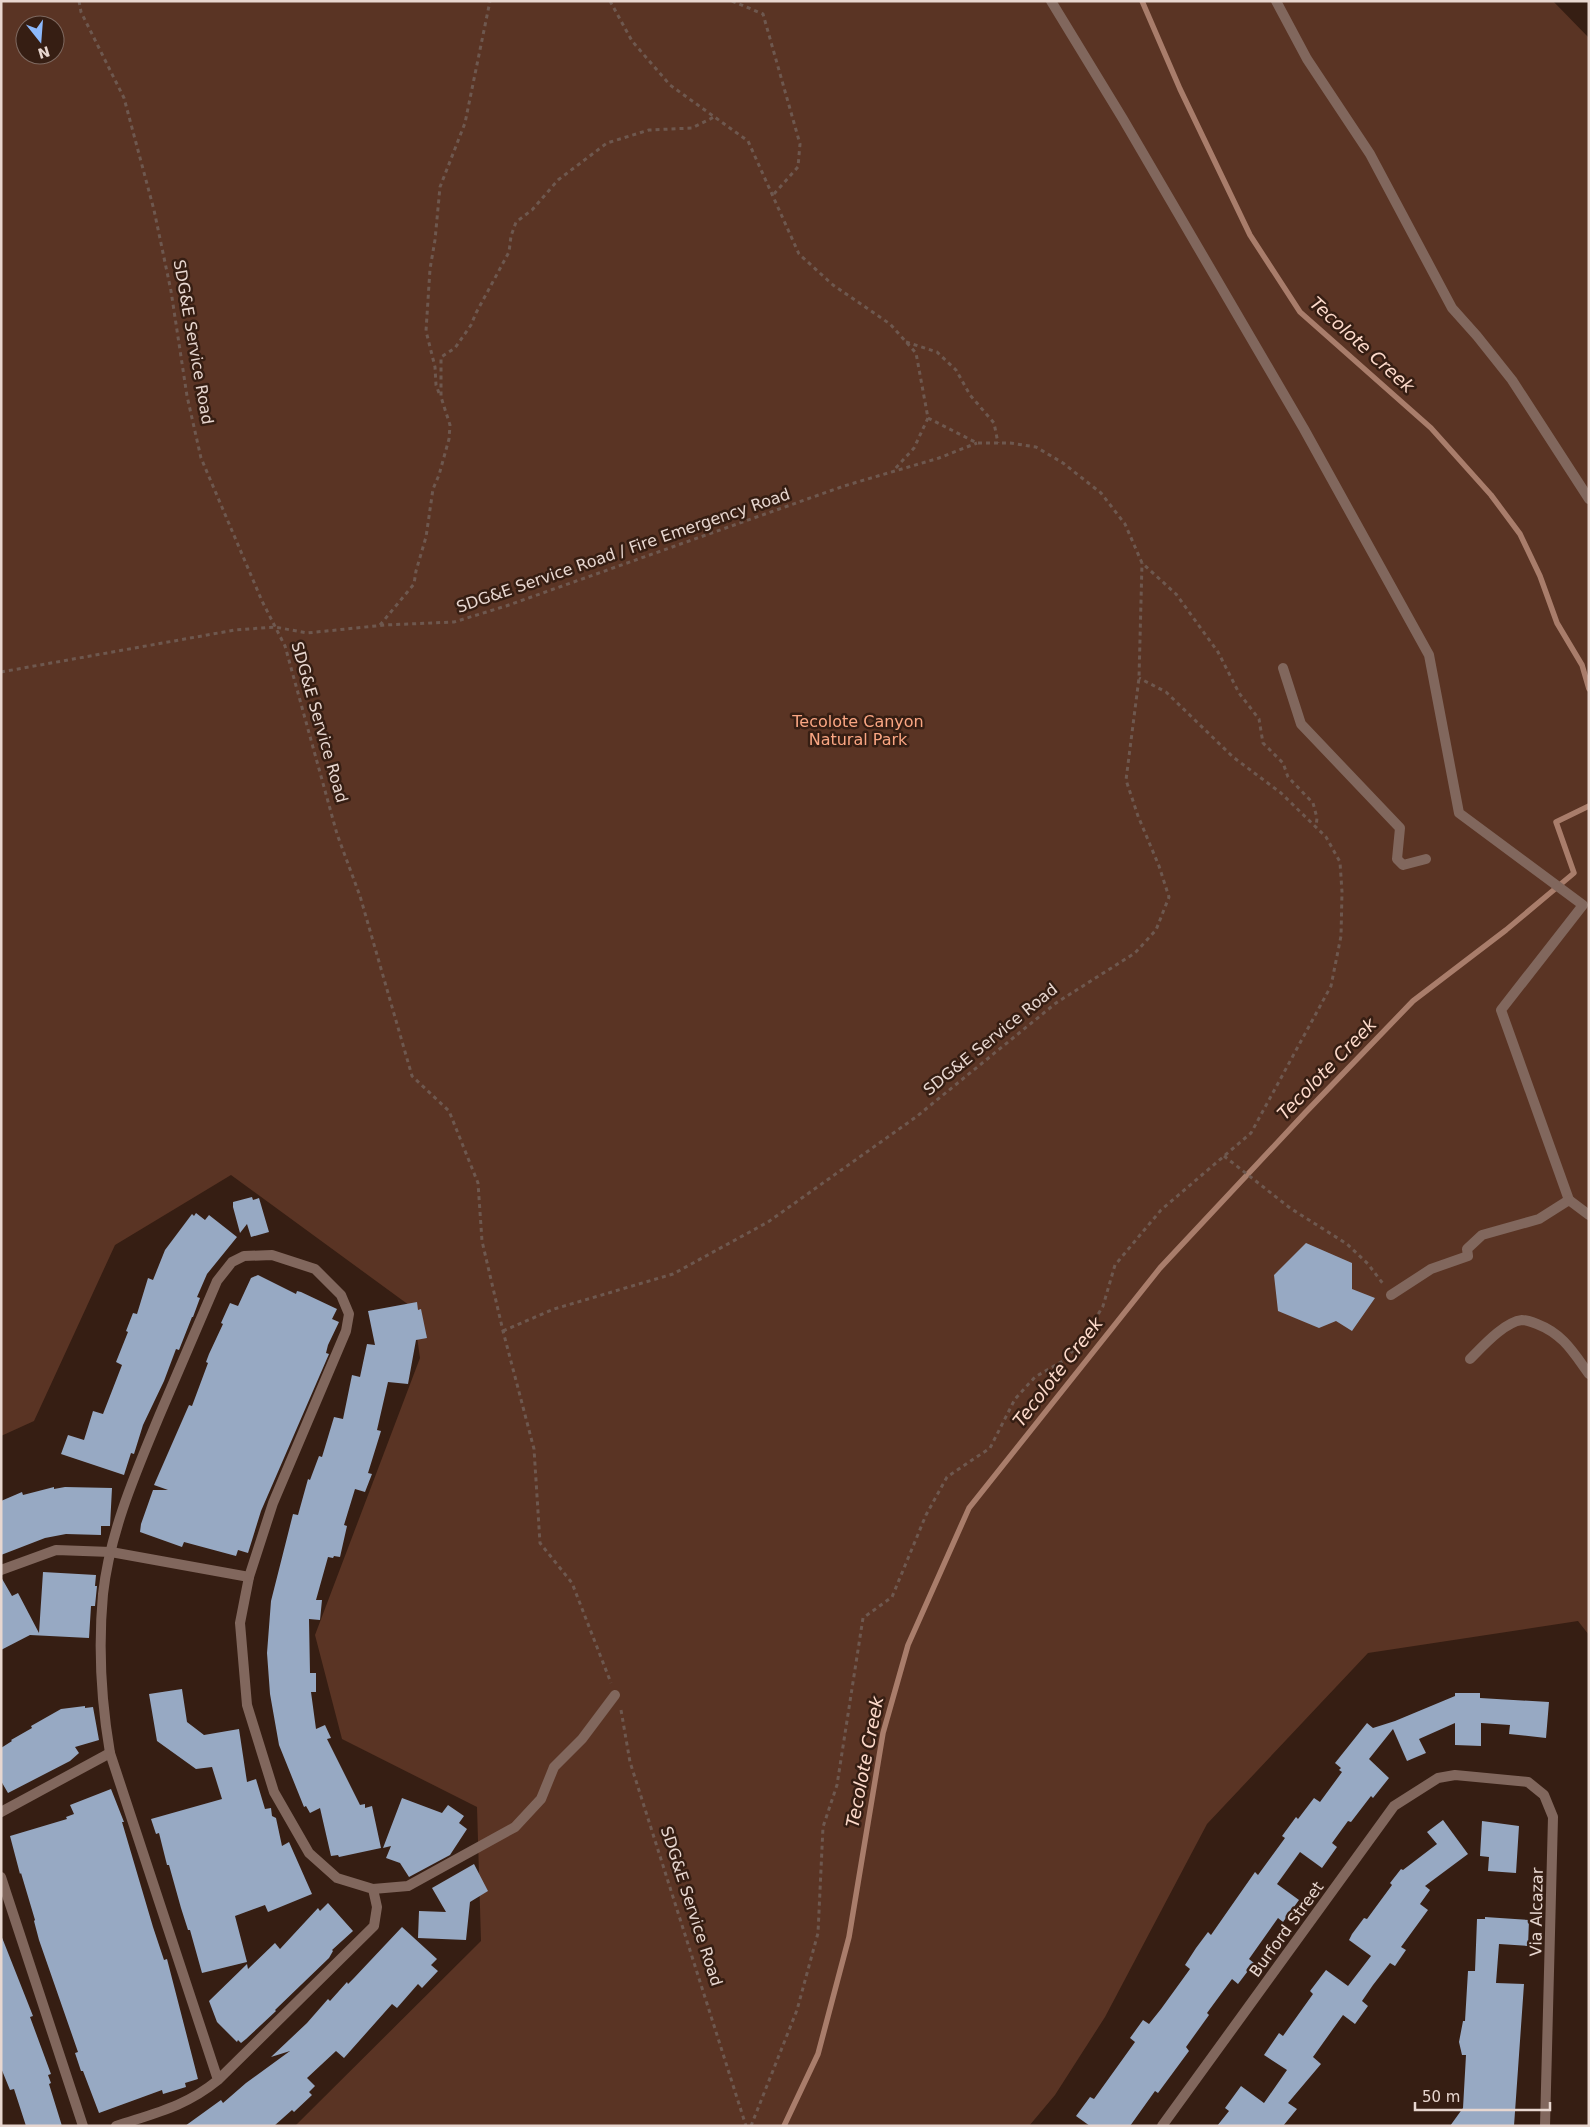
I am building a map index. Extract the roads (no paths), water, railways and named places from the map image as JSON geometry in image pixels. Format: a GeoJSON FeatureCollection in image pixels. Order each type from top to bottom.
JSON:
{"type":"FeatureCollection","features":[{"type":"Feature","properties":{"kind":"street"},"geometry":{"type":"LineString","coordinates":[[1051,1],[1123,119],[1304,428],[1429,655],[1459,813],[1583,904],[1501,1010],[1569,1200],[1589,1215]]}},
{"type":"Feature","properties":{"kind":"street"},"geometry":{"type":"LineString","coordinates":[[1276,1],[1307,59],[1370,154],[1452,308],[1512,380],[1589,499]]}},
{"type":"Feature","properties":{"kind":"street"},"geometry":{"type":"LineString","coordinates":[[1283,668],[1301,724],[1400,828],[1397,859],[1403,865],[1426,859]]}},
{"type":"Feature","properties":{"kind":"street"},"geometry":{"type":"LineString","coordinates":[[1392,1294],[1431,1269],[1468,1256],[1467,1249],[1482,1235],[1539,1219],[1569,1200]]}},
{"type":"Feature","properties":{"kind":"street"},"geometry":{"type":"LineString","coordinates":[[218,2080],[110,1753],[102,1708],[100,1647],[104,1593],[112,1552],[130,1486],[217,1281],[232,1262],[244,1256],[272,1255],[315,1269],[340,1295],[348,1314],[346,1330],[273,1503],[249,1577],[240,1623],[247,1705],[274,1792],[308,1853],[337,1878],[373,1888],[408,1886],[515,1827],[542,1799],[554,1767],[582,1739],[615,1695]]}},
{"type":"Feature","properties":{"kind":"street"},"geometry":{"type":"LineString","coordinates":[[1470,1359],[1493,1335],[1521,1320],[1529,1321],[1549,1329],[1564,1340],[1589,1374]]}},
{"type":"Feature","properties":{"kind":"street"},"geometry":{"type":"LineString","coordinates":[[1,1570],[56,1550],[112,1552],[249,1577]]}},
{"type":"Feature","properties":{"kind":"street"},"geometry":{"type":"LineString","coordinates":[[1,1812],[110,1753]]}},
{"type":"Feature","properties":{"kind":"street","name":"Burford Street"},"geometry":{"type":"LineString","coordinates":[[1162,2126],[1394,1806],[1438,1778],[1455,1775]]}},
{"type":"Feature","properties":{"kind":"street","name":"Via Alcazar"},"geometry":{"type":"LineString","coordinates":[[1455,1775],[1528,1782],[1544,1795],[1553,1817],[1545,2126]]}},
{"type":"Feature","properties":{"kind":"street"},"geometry":{"type":"LineString","coordinates":[[1,1877],[83,2126]]}},
{"type":"Feature","properties":{"kind":"street"},"geometry":{"type":"LineString","coordinates":[[116,2126],[177,2106],[200,2094],[218,2080],[374,1926],[377,1907],[373,1888]]}},
{"type":"Feature","properties":{"kind":"waterway","name":"Tecolote Creek"},"geometry":{"type":"LineString","coordinates":[[1142,1],[1180,89],[1250,235],[1300,312],[1431,428],[1491,495],[1520,534],[1540,576],[1557,623],[1582,665],[1589,689]]}},
{"type":"Feature","properties":{"kind":"waterway","name":"Tecolote Creek"},"geometry":{"type":"LineString","coordinates":[[784,2126],[818,2054],[849,1937],[883,1733],[908,1645],[969,1508],[1160,1268],[1305,1113],[1413,1001],[1506,930],[1574,873],[1556,822],[1589,806]]}},
{"type":"Feature","properties":{"kind":"park label","name":"Tecolote Canyon Natural Park"},"geometry":{"type":"Point","coordinates":[858,730]}}]}
